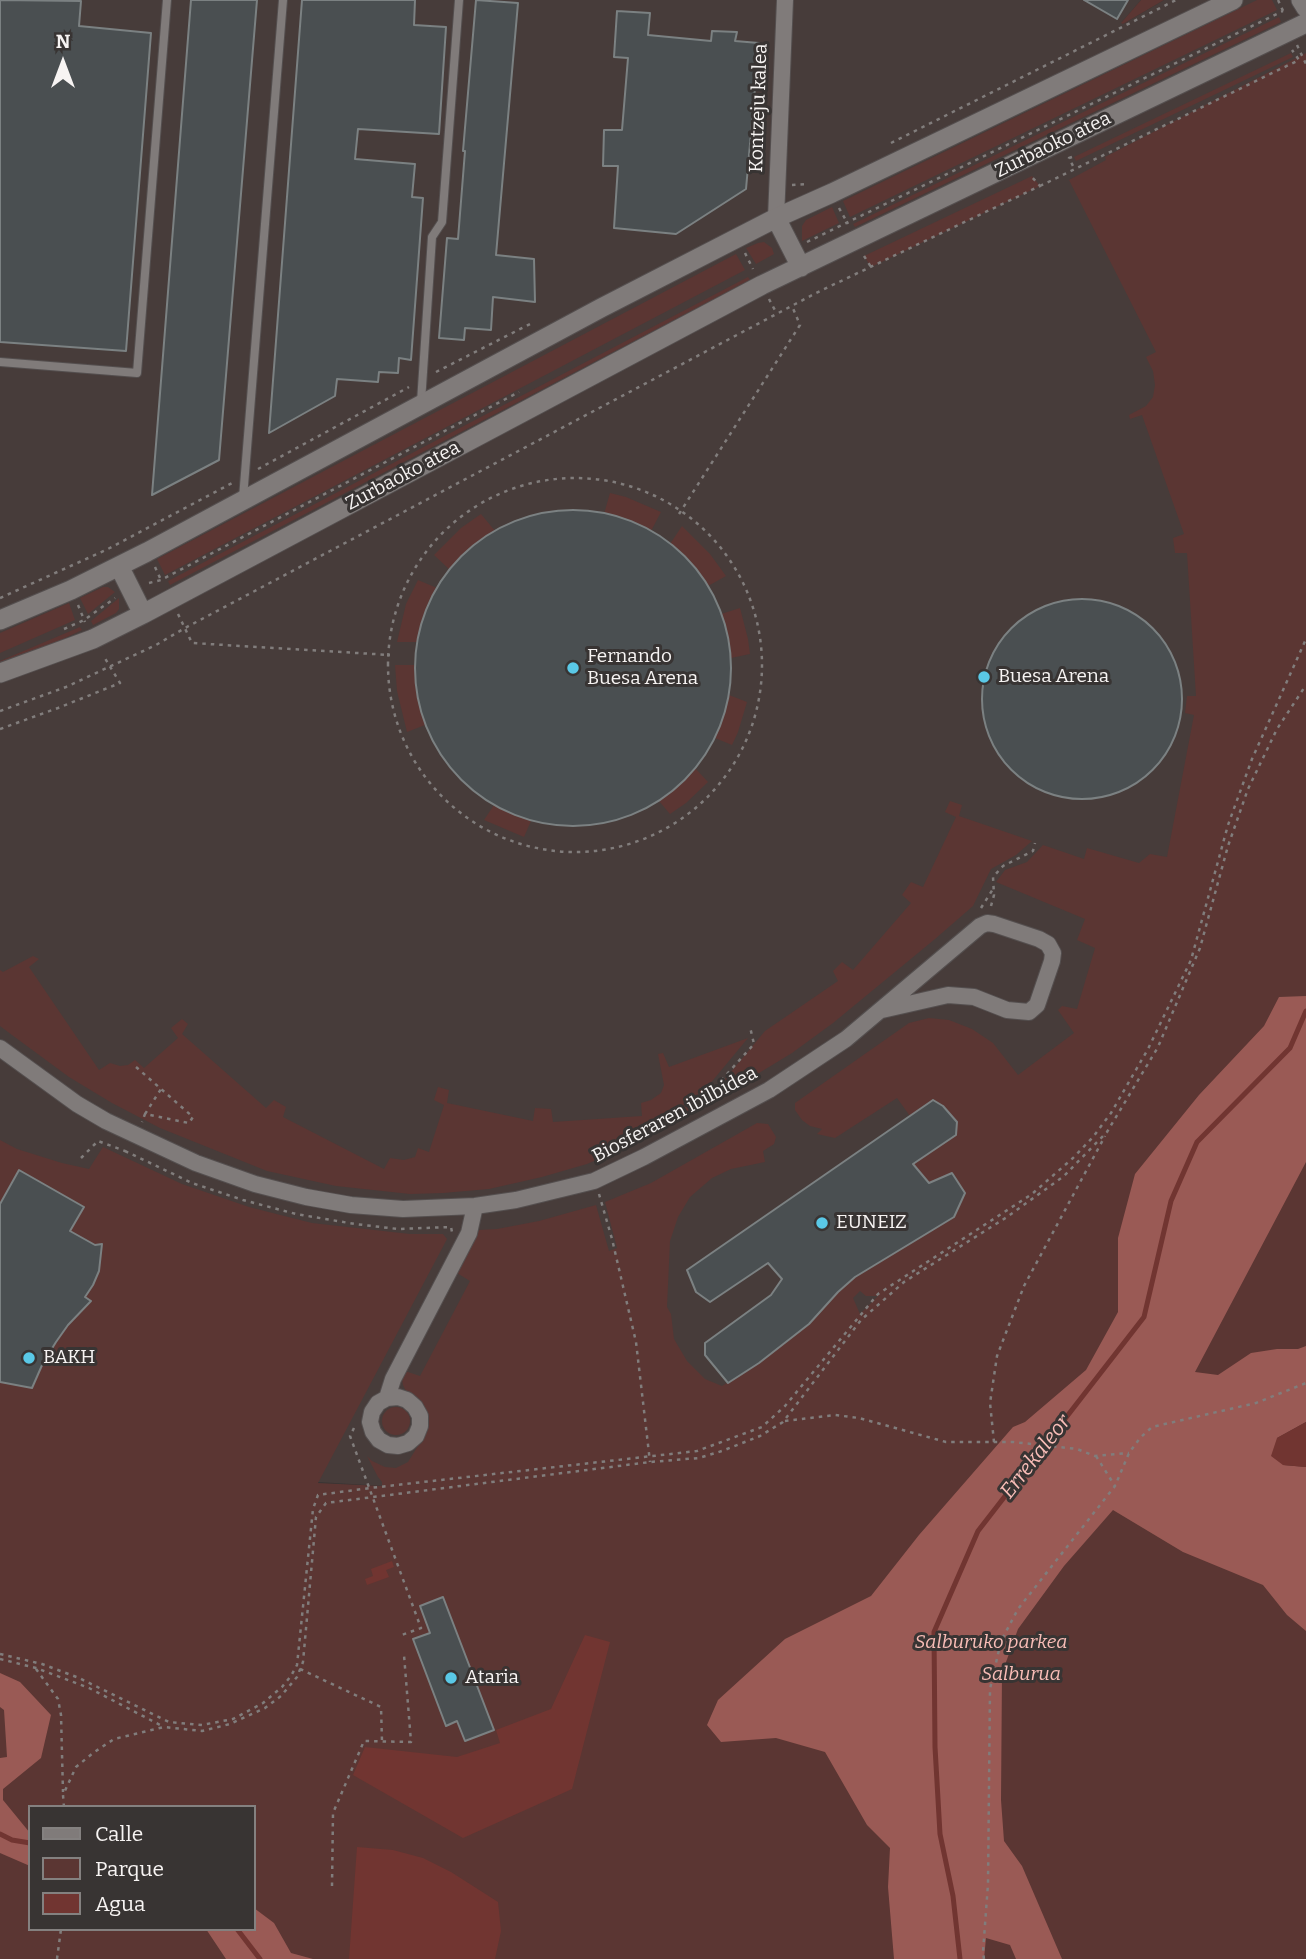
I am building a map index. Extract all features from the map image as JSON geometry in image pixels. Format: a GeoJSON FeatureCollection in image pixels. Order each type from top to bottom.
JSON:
{"type":"FeatureCollection","features":[{"type":"Feature","properties":{"kind":"street","name":"Kontzeju kalea"},"geometry":{"type":"LineString","coordinates":[[776,218],[785,0]]}},
{"type":"Feature","properties":{"kind":"street"},"geometry":{"type":"LineString","coordinates":[[0,620],[71,590],[147,552],[601,308],[776,218],[1233,0]]}},
{"type":"Feature","properties":{"kind":"street"},"geometry":{"type":"LineString","coordinates":[[1301,0],[1306,8]]}},
{"type":"Feature","properties":{"kind":"street","name":"Zurbaoko atea"},"geometry":{"type":"LineString","coordinates":[[0,673],[93,639],[762,285],[1306,23]]}},
{"type":"Feature","properties":{"kind":"street"},"geometry":{"type":"LineString","coordinates":[[776,218],[801,267]]}},
{"type":"Feature","properties":{"kind":"street"},"geometry":{"type":"LineString","coordinates":[[119,566],[143,614]]}},
{"type":"Feature","properties":{"kind":"street","name":"Biosferaren ibilbidea"},"geometry":{"type":"LineString","coordinates":[[0,1048],[77,1104],[137,1127],[196,1163],[256,1184],[351,1205],[403,1209],[475,1206],[516,1200],[594,1181],[769,1090],[811,1064],[882,1010],[979,926],[984,916],[994,923],[1039,939],[1048,944],[1053,953],[1037,1005],[1029,1012],[1007,1010],[974,997],[948,995],[882,1010]]}},
{"type":"Feature","properties":{"kind":"street"},"geometry":{"type":"LineString","coordinates":[[387,1398],[393,1379],[469,1233],[475,1206]]}},
{"type":"Feature","properties":{"kind":"lane"},"geometry":{"type":"LineString","coordinates":[[0,362],[137,373],[167,0]]}},
{"type":"Feature","properties":{"kind":"lane"},"geometry":{"type":"LineString","coordinates":[[243,502],[283,0]]}},
{"type":"Feature","properties":{"kind":"lane"},"geometry":{"type":"LineString","coordinates":[[421,406],[432,237],[442,222],[459,0]]}},
{"type":"Feature","properties":{"kind":"path"},"geometry":{"type":"LineString","coordinates":[[1293,49],[1299,60]]}},
{"type":"Feature","properties":{"kind":"path"},"geometry":{"type":"LineString","coordinates":[[0,711],[66,687],[156,645],[792,306],[1305,57],[1306,64]]}},
{"type":"Feature","properties":{"kind":"path"},"geometry":{"type":"LineString","coordinates":[[1074,168],[1069,158],[1082,152]]}},
{"type":"Feature","properties":{"kind":"path"},"geometry":{"type":"LineString","coordinates":[[1032,176],[1040,186]]}},
{"type":"Feature","properties":{"kind":"path"},"geometry":{"type":"LineString","coordinates":[[832,193],[871,267]]}},
{"type":"Feature","properties":{"kind":"path"},"geometry":{"type":"LineString","coordinates":[[679,514],[800,325],[792,306]]}},
{"type":"Feature","properties":{"kind":"path"},"geometry":{"type":"LineString","coordinates":[[529,479],[574,479],[612,482],[649,495],[679,514],[710,539],[733,568],[751,604],[760,644],[761,681],[754,723],[737,762],[717,790],[689,816],[656,836],[618,845],[580,850],[541,848],[504,837],[470,819],[441,795],[417,765],[400,731],[391,693],[390,655],[396,617],[406,581],[425,547],[487,494],[529,479]]}},
{"type":"Feature","properties":{"kind":"path"},"geometry":{"type":"LineString","coordinates":[[137,533],[192,643],[390,655]]}},
{"type":"Feature","properties":{"kind":"path"},"geometry":{"type":"LineString","coordinates":[[0,729],[120,683],[93,639],[71,590]]}},
{"type":"Feature","properties":{"kind":"path"},"geometry":{"type":"LineString","coordinates":[[0,1656],[41,1664],[79,1678],[169,1721],[202,1725],[233,1719],[263,1703],[282,1687],[297,1665],[313,1509],[318,1495],[697,1451],[762,1427],[785,1406],[878,1294],[1032,1194],[1073,1158],[1108,1117],[1148,1049],[1191,960],[1228,825],[1252,759],[1306,639]]}},
{"type":"Feature","properties":{"kind":"path"},"geometry":{"type":"LineString","coordinates":[[994,1442],[990,1403],[998,1356],[1024,1286],[1107,1132],[1158,1047],[1200,948],[1228,846],[1248,789],[1277,729],[1306,685]]}},
{"type":"Feature","properties":{"kind":"path"},"geometry":{"type":"LineString","coordinates":[[984,916],[993,895],[993,877],[1003,866],[1033,851],[1035,843]]}},
{"type":"Feature","properties":{"kind":"path"},"geometry":{"type":"LineString","coordinates":[[984,916],[993,889]]}},
{"type":"Feature","properties":{"kind":"path"},"geometry":{"type":"LineString","coordinates":[[735,1109],[718,1084],[754,1044],[750,1027]]}},
{"type":"Feature","properties":{"kind":"path"},"geometry":{"type":"LineString","coordinates":[[136,1067],[193,1117],[189,1123],[145,1114]]}},
{"type":"Feature","properties":{"kind":"path"},"geometry":{"type":"LineString","coordinates":[[125,1151],[161,1089]]}},
{"type":"Feature","properties":{"kind":"path"},"geometry":{"type":"LineString","coordinates":[[63,1795],[76,1767],[114,1739],[164,1727],[202,1731],[230,1724],[265,1708],[281,1696],[297,1677],[303,1662],[316,1517],[326,1503],[699,1458],[760,1436],[783,1422],[861,1320],[904,1282],[1007,1217],[1064,1176],[1107,1132],[1108,1117]]}},
{"type":"Feature","properties":{"kind":"path"},"geometry":{"type":"LineString","coordinates":[[81,1158],[98,1141],[192,1183],[257,1204],[355,1224],[398,1229],[451,1227],[453,1239]]}},
{"type":"Feature","properties":{"kind":"path"},"geometry":{"type":"LineString","coordinates":[[594,1181],[612,1239],[636,1342],[650,1462]]}},
{"type":"Feature","properties":{"kind":"path"},"geometry":{"type":"LineString","coordinates":[[984,1959],[988,1884],[990,1689],[1001,1641],[1018,1609],[1115,1486],[1129,1453],[1152,1427],[1256,1403],[1306,1383]]}},
{"type":"Feature","properties":{"kind":"path"},"geometry":{"type":"LineString","coordinates":[[783,1422],[835,1415],[859,1418],[946,1442],[1033,1444],[1077,1449],[1095,1456],[1129,1453]]}},
{"type":"Feature","properties":{"kind":"path"},"geometry":{"type":"LineString","coordinates":[[356,1423],[350,1436],[422,1628],[399,1636]]}},
{"type":"Feature","properties":{"kind":"path"},"geometry":{"type":"LineString","coordinates":[[1095,1456],[1115,1486]]}},
{"type":"Feature","properties":{"kind":"path"},"geometry":{"type":"LineString","coordinates":[[332,1886],[333,1813],[364,1741],[411,1742],[404,1655]]}},
{"type":"Feature","properties":{"kind":"path"},"geometry":{"type":"LineString","coordinates":[[0,1656],[89,1688],[164,1727]]}},
{"type":"Feature","properties":{"kind":"path"},"geometry":{"type":"LineString","coordinates":[[36,1668],[58,1699],[61,1715],[64,1805]]}},
{"type":"Feature","properties":{"kind":"path"},"geometry":{"type":"LineString","coordinates":[[300,1670],[381,1707],[382,1741]]}},
{"type":"Feature","properties":{"kind":"path"},"geometry":{"type":"LineString","coordinates":[[57,1959],[61,1931]]}},
{"type":"Feature","properties":{"kind":"shaded area"},"geometry":{"type":"Polygon","coordinates":[[[0,0],[1141,0],[1123,24],[1164,0],[1306,0],[1306,70],[1241,678],[1176,990],[783,1406],[383,1486],[318,1482],[0,1595],[0,0]]]}},
{"type":"Feature","properties":{"kind":"green space"},"geometry":{"type":"Polygon","coordinates":[[[1141,0],[1164,0],[1121,23],[1141,0]]]}},
{"type":"Feature","properties":{"kind":"green space"},"geometry":{"type":"Polygon","coordinates":[[[1257,0],[1272,0],[1277,10],[850,217],[843,201],[1257,0]]]}},
{"type":"Feature","properties":{"kind":"green space"},"geometry":{"type":"Polygon","coordinates":[[[1279,17],[1281,22],[855,227],[853,224],[1279,17]]]}},
{"type":"Feature","properties":{"kind":"green space"},"geometry":{"type":"Polygon","coordinates":[[[1291,53],[1293,57],[1076,161],[1074,157],[1291,53]]]}},
{"type":"Feature","properties":{"kind":"green space","name":"Salburuko parkea"},"geometry":{"type":"Polygon","coordinates":[[[1306,53],[1306,1959],[0,1959],[0,1140],[17,1149],[89,1169],[103,1147],[182,1184],[249,1207],[312,1223],[410,1234],[443,1234],[447,1239],[318,1483],[382,1486],[367,1456],[385,1467],[396,1468],[408,1462],[421,1441],[421,1404],[406,1391],[402,1379],[405,1371],[420,1376],[470,1281],[457,1273],[479,1230],[539,1221],[596,1205],[609,1251],[617,1248],[605,1202],[651,1183],[757,1123],[768,1124],[776,1137],[774,1144],[763,1151],[765,1162],[731,1169],[712,1178],[690,1197],[678,1217],[670,1241],[667,1307],[671,1314],[674,1339],[687,1361],[705,1379],[722,1386],[759,1363],[809,1324],[855,1277],[954,1217],[965,1193],[953,1173],[929,1183],[913,1164],[957,1122],[943,1106],[933,1100],[910,1116],[897,1098],[835,1138],[817,1134],[822,1129],[810,1126],[802,1120],[795,1110],[795,1103],[909,1023],[929,1018],[949,1020],[972,1029],[993,1043],[1018,1075],[1074,1033],[1058,1010],[1062,1006],[1077,1009],[1095,948],[1077,940],[1085,919],[996,882],[1005,870],[1027,862],[1043,845],[1084,859],[1087,848],[1139,863],[1150,854],[1167,857],[1194,715],[1185,713],[1187,696],[1196,696],[1187,553],[1175,553],[1173,538],[1184,534],[1142,415],[1130,419],[1129,415],[1146,406],[1153,397],[1153,371],[1146,357],[1156,352],[1069,180],[1106,160],[1105,157],[1306,53]],[[860,1291],[853,1298],[860,1314],[878,1296],[866,1296],[860,1291]]]}},
{"type":"Feature","properties":{"kind":"green space"},"geometry":{"type":"Polygon","coordinates":[[[1032,176],[1040,186],[871,267],[864,256],[1032,176]]]}},
{"type":"Feature","properties":{"kind":"green space"},"geometry":{"type":"Polygon","coordinates":[[[832,207],[839,223],[802,241],[802,226],[806,220],[832,207]]]}},
{"type":"Feature","properties":{"kind":"green space"},"geometry":{"type":"Polygon","coordinates":[[[764,242],[772,248],[774,254],[756,264],[746,248],[764,242]]]}},
{"type":"Feature","properties":{"kind":"green space"},"geometry":{"type":"Polygon","coordinates":[[[736,254],[745,270],[165,575],[157,559],[736,254]]]}},
{"type":"Feature","properties":{"kind":"green space"},"geometry":{"type":"Polygon","coordinates":[[[748,277],[750,280],[170,585],[168,581],[748,277]]]}},
{"type":"Feature","properties":{"kind":"green space"},"geometry":{"type":"Polygon","coordinates":[[[610,493],[661,512],[651,531],[604,514],[610,493]]]}},
{"type":"Feature","properties":{"kind":"green space"},"geometry":{"type":"Polygon","coordinates":[[[481,514],[495,531],[471,548],[450,570],[434,555],[461,528],[481,514]]]}},
{"type":"Feature","properties":{"kind":"green space"},"geometry":{"type":"Polygon","coordinates":[[[682,526],[710,554],[726,576],[708,586],[687,559],[670,544],[682,526]]]}},
{"type":"Feature","properties":{"kind":"green space"},"geometry":{"type":"Polygon","coordinates":[[[418,580],[437,588],[425,611],[417,642],[397,642],[406,604],[418,580]]]}},
{"type":"Feature","properties":{"kind":"green space"},"geometry":{"type":"Polygon","coordinates":[[[103,587],[115,592],[88,614],[80,598],[103,587]]]}},
{"type":"Feature","properties":{"kind":"green space"},"geometry":{"type":"Polygon","coordinates":[[[119,598],[119,609],[116,613],[93,625],[91,621],[119,598]]]}},
{"type":"Feature","properties":{"kind":"green space"},"geometry":{"type":"Polygon","coordinates":[[[69,603],[75,620],[0,653],[0,633],[69,603]]]}},
{"type":"Feature","properties":{"kind":"green space"},"geometry":{"type":"Polygon","coordinates":[[[740,608],[750,654],[731,658],[721,614],[740,608]]]}},
{"type":"Feature","properties":{"kind":"green space"},"geometry":{"type":"Polygon","coordinates":[[[80,627],[82,630],[0,665],[0,661],[80,627]]]}},
{"type":"Feature","properties":{"kind":"green space"},"geometry":{"type":"Polygon","coordinates":[[[395,665],[415,665],[416,689],[425,725],[407,732],[397,691],[395,665]]]}},
{"type":"Feature","properties":{"kind":"green space"},"geometry":{"type":"Polygon","coordinates":[[[729,695],[747,702],[732,745],[715,738],[729,695]]]}},
{"type":"Feature","properties":{"kind":"green space"},"geometry":{"type":"Polygon","coordinates":[[[695,768],[708,782],[670,814],[659,801],[695,768]]]}},
{"type":"Feature","properties":{"kind":"green space"},"geometry":{"type":"Polygon","coordinates":[[[950,801],[962,805],[959,816],[1032,841],[1016,855],[991,869],[973,906],[935,939],[833,1023],[792,1053],[731,1090],[725,1079],[765,1031],[838,981],[833,971],[842,962],[853,970],[911,903],[902,895],[911,882],[923,887],[956,817],[945,812],[950,801]]]}},
{"type":"Feature","properties":{"kind":"green space"},"geometry":{"type":"Polygon","coordinates":[[[494,805],[531,821],[524,837],[484,820],[494,805]]]}},
{"type":"Feature","properties":{"kind":"green space"},"geometry":{"type":"Polygon","coordinates":[[[33,956],[39,959],[29,967],[99,1070],[110,1063],[120,1066],[135,1060],[144,1068],[178,1038],[171,1028],[182,1019],[188,1024],[182,1034],[266,1108],[274,1100],[286,1107],[283,1117],[384,1169],[390,1158],[404,1160],[415,1157],[418,1148],[429,1152],[444,1105],[434,1100],[438,1087],[449,1090],[447,1103],[533,1121],[535,1108],[551,1109],[553,1122],[642,1116],[641,1103],[661,1093],[664,1085],[658,1054],[663,1053],[669,1067],[748,1038],[709,1085],[717,1098],[661,1131],[587,1164],[489,1189],[410,1194],[336,1186],[267,1171],[160,1128],[69,1077],[0,1026],[0,970],[3,972],[33,956]]]}},
{"type":"Feature","properties":{"kind":"green space"},"geometry":{"type":"Polygon","coordinates":[[[1306,996],[1306,1162],[1195,1372],[1218,1375],[1251,1353],[1306,1346],[1306,1422],[1277,1438],[1283,1465],[1306,1467],[1306,1631],[1287,1615],[1263,1585],[1183,1552],[1113,1510],[1064,1566],[1018,1629],[1002,1673],[1001,1800],[1004,1841],[1022,1866],[1062,1959],[1016,1959],[1010,1945],[986,1938],[984,1959],[894,1959],[888,1887],[890,1848],[867,1825],[825,1752],[776,1738],[721,1742],[707,1725],[718,1700],[785,1639],[871,1596],[919,1535],[1013,1427],[1025,1422],[1086,1370],[1118,1312],[1118,1238],[1135,1174],[1199,1095],[1264,1026],[1279,997],[1306,996]]]}},
{"type":"Feature","properties":{"kind":"green space"},"geometry":{"type":"Polygon","coordinates":[[[396,1407],[406,1411],[410,1421],[406,1431],[396,1435],[386,1431],[382,1421],[386,1411],[396,1407]]]}},
{"type":"Feature","properties":{"kind":"green space"},"geometry":{"type":"Polygon","coordinates":[[[0,1673],[20,1682],[51,1715],[41,1758],[3,1789],[3,1800],[28,1831],[28,1865],[0,1853],[0,1758],[7,1757],[4,1710],[0,1707],[0,1673]]]}},
{"type":"Feature","properties":{"kind":"green space"},"geometry":{"type":"Polygon","coordinates":[[[256,1910],[274,1923],[291,1953],[313,1959],[226,1959],[207,1931],[256,1931],[256,1910]]]}},
{"type":"Feature","properties":{"kind":"water"},"geometry":{"type":"Polygon","coordinates":[[[1306,1422],[1306,1467],[1283,1465],[1271,1456],[1277,1438],[1306,1422]]]}},
{"type":"Feature","properties":{"kind":"water"},"geometry":{"type":"Polygon","coordinates":[[[392,1561],[394,1567],[386,1570],[389,1577],[367,1585],[365,1579],[373,1576],[371,1569],[392,1561]]]}},
{"type":"Feature","properties":{"kind":"water"},"geometry":{"type":"Polygon","coordinates":[[[585,1635],[610,1642],[572,1789],[463,1838],[353,1775],[365,1747],[457,1757],[500,1743],[496,1730],[551,1709],[585,1635]]]}},
{"type":"Feature","properties":{"kind":"water"},"geometry":{"type":"Polygon","coordinates":[[[357,1847],[393,1850],[423,1858],[498,1902],[501,1931],[495,1959],[349,1959],[357,1847]]]}},
{"type":"Feature","properties":{"kind":"building"},"geometry":{"type":"Polygon","coordinates":[[[0,0],[81,1],[79,26],[151,33],[126,351],[0,342],[0,0]]]}},
{"type":"Feature","properties":{"kind":"building"},"geometry":{"type":"Polygon","coordinates":[[[191,0],[257,0],[219,460],[152,495],[191,0]]]}},
{"type":"Feature","properties":{"kind":"building"},"geometry":{"type":"Polygon","coordinates":[[[302,0],[415,0],[414,25],[446,27],[439,134],[358,129],[355,159],[415,164],[412,197],[423,198],[411,360],[399,358],[398,373],[379,372],[378,382],[337,379],[335,396],[269,433],[302,0]]]}},
{"type":"Feature","properties":{"kind":"building"},"geometry":{"type":"Polygon","coordinates":[[[476,0],[518,3],[496,255],[534,259],[535,302],[493,297],[491,330],[465,328],[464,340],[439,338],[447,238],[458,239],[476,0]]]}},
{"type":"Feature","properties":{"kind":"building"},"geometry":{"type":"Polygon","coordinates":[[[1084,0],[1128,0],[1117,19],[1084,0]]]}},
{"type":"Feature","properties":{"kind":"building"},"geometry":{"type":"Polygon","coordinates":[[[617,11],[650,13],[648,35],[711,41],[712,31],[737,32],[735,41],[759,43],[746,189],[676,234],[614,228],[618,166],[603,166],[604,130],[622,130],[628,58],[614,57],[617,11]]]}},
{"type":"Feature","properties":{"kind":"building","name":"Fernando Buesa Arena"},"geometry":{"type":"Polygon","coordinates":[[[573,510],[604,513],[633,522],[661,537],[685,556],[704,580],[719,608],[728,637],[731,668],[728,699],[719,728],[704,756],[685,780],[661,799],[633,814],[604,823],[573,826],[542,823],[513,814],[485,799],[461,780],[442,756],[427,728],[418,699],[415,668],[418,637],[427,608],[442,580],[461,556],[485,537],[513,522],[542,513],[573,510]]]}},
{"type":"Feature","properties":{"kind":"building"},"geometry":{"type":"Polygon","coordinates":[[[1082,599],[1120,607],[1153,628],[1174,661],[1182,699],[1174,737],[1153,770],[1120,791],[1082,799],[1044,791],[1011,770],[990,737],[982,699],[990,661],[1011,628],[1044,607],[1082,599]]]}},
{"type":"Feature","properties":{"kind":"building"},"geometry":{"type":"Polygon","coordinates":[[[933,1100],[943,1106],[957,1122],[956,1135],[913,1164],[929,1183],[952,1173],[965,1193],[954,1217],[855,1277],[809,1324],[728,1383],[705,1355],[705,1343],[771,1295],[782,1279],[768,1263],[710,1302],[696,1292],[687,1270],[933,1100]]]}},
{"type":"Feature","properties":{"kind":"building"},"geometry":{"type":"Polygon","coordinates":[[[19,1170],[84,1207],[70,1231],[95,1245],[102,1244],[99,1271],[85,1297],[91,1301],[56,1342],[32,1388],[0,1382],[0,1204],[19,1170]]]}},
{"type":"Feature","properties":{"kind":"building","name":"Ataria"},"geometry":{"type":"Polygon","coordinates":[[[443,1597],[494,1730],[465,1741],[457,1721],[446,1726],[413,1639],[430,1633],[420,1606],[443,1597]]]}},
{"type":"Feature","properties":{"kind":"waterway","name":"Errekaleor"},"geometry":{"type":"LineString","coordinates":[[960,1959],[953,1896],[940,1834],[935,1747],[934,1632],[978,1531],[1144,1317],[1171,1201],[1197,1142],[1290,1048],[1306,1011]]}},
{"type":"Feature","properties":{"kind":"waterway"},"geometry":{"type":"LineString","coordinates":[[0,1834],[12,1840],[28,1843]]}},
{"type":"Feature","properties":{"kind":"waterway"},"geometry":{"type":"LineString","coordinates":[[239,1931],[260,1959]]}},
{"type":"Feature","properties":{"kind":"place","name":"Fernando Buesa Arena"},"geometry":{"type":"Point","coordinates":[573,668]}},
{"type":"Feature","properties":{"kind":"place","name":"Buesa Arena"},"geometry":{"type":"Point","coordinates":[984,677]}},
{"type":"Feature","properties":{"kind":"place","name":"EUNEIZ"},"geometry":{"type":"Point","coordinates":[822,1223]}},
{"type":"Feature","properties":{"kind":"place","name":"BAKH"},"geometry":{"type":"Point","coordinates":[29,1358]}},
{"type":"Feature","properties":{"kind":"place","name":"Ataria"},"geometry":{"type":"Point","coordinates":[451,1678]}},
{"type":"Feature","properties":{"kind":"park label","name":"Salburua"},"geometry":{"type":"Point","coordinates":[1021,1675]}}]}
